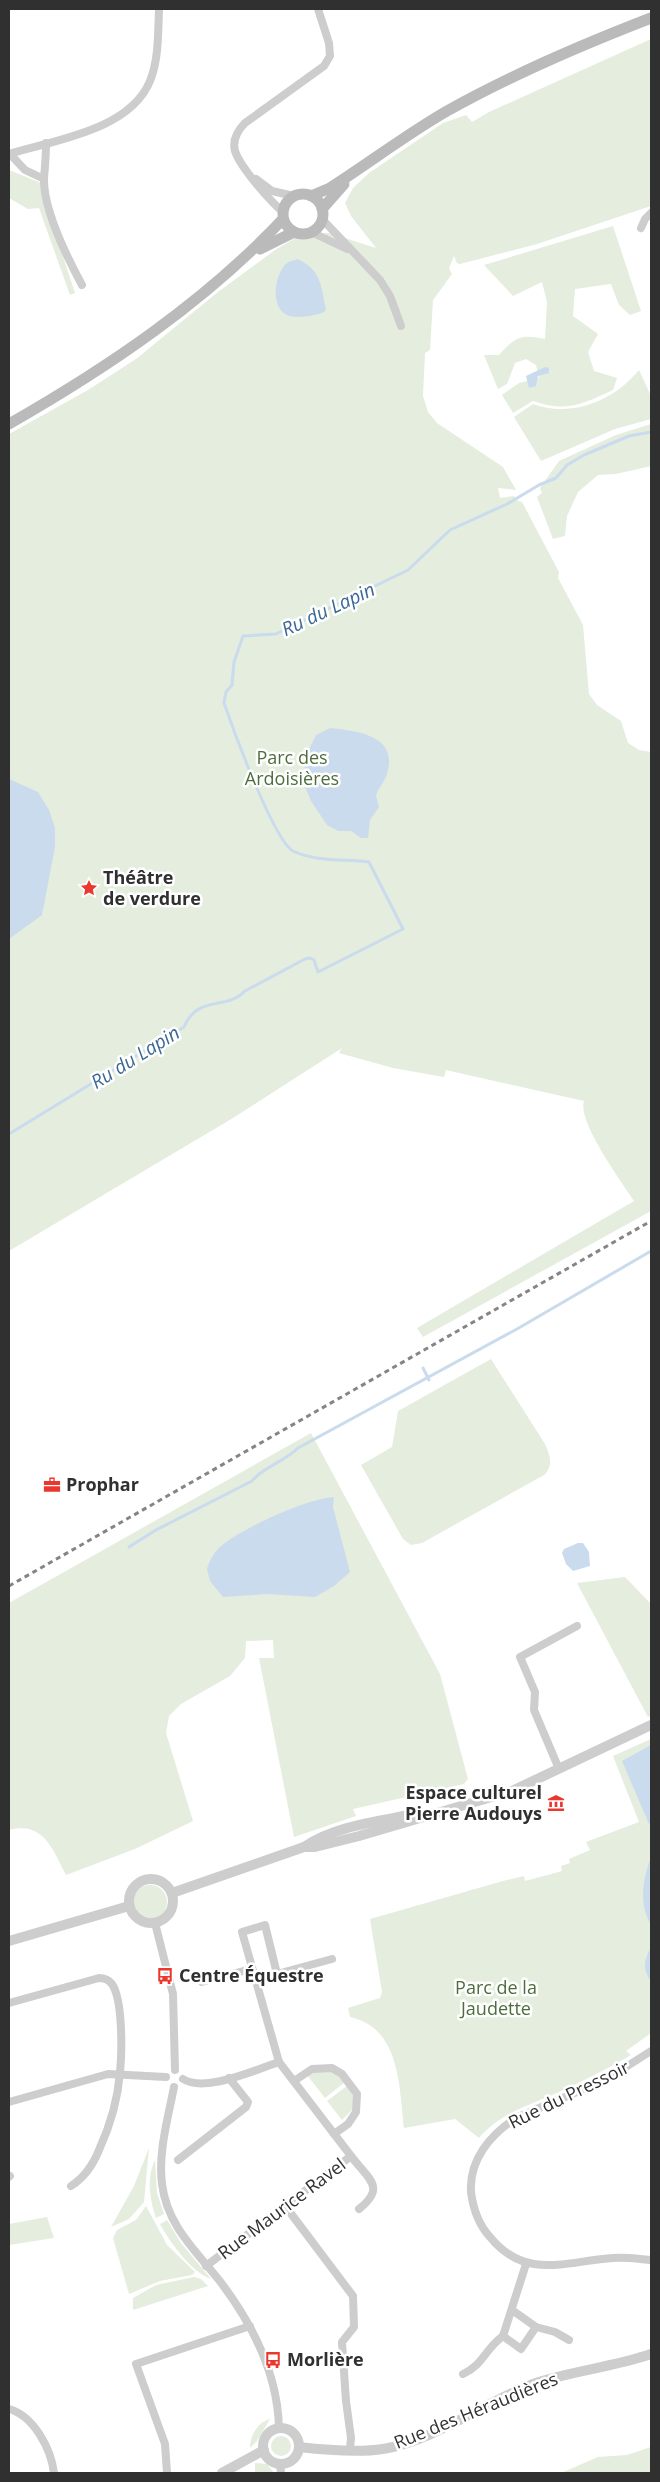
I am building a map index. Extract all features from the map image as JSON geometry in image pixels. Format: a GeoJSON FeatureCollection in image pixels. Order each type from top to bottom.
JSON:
{"type":"FeatureCollection","features":[{"type":"Feature","properties":{"kind":"main road"},"geometry":{"type":"LineString","coordinates":[[311,196],[330,188],[428,123],[488,89],[538,64],[651,18]]}},
{"type":"Feature","properties":{"kind":"main road"},"geometry":{"type":"LineString","coordinates":[[235,264],[275,240],[294,232],[311,232],[334,194],[360,168]]}},
{"type":"Feature","properties":{"kind":"main road"},"geometry":{"type":"LineString","coordinates":[[9,424],[122,355],[235,264],[283,215],[289,200],[294,196],[305,194],[316,199],[322,214]]}},
{"type":"Feature","properties":{"kind":"main road"},"geometry":{"type":"LineString","coordinates":[[283,215],[294,232]]}},
{"type":"Feature","properties":{"kind":"street"},"geometry":{"type":"LineString","coordinates":[[44,179],[25,170],[10,154],[99,127],[120,117],[137,102],[150,81],[156,60],[159,9]]}},
{"type":"Feature","properties":{"kind":"street"},"geometry":{"type":"LineString","coordinates":[[283,215],[267,199],[236,151],[235,140],[238,130],[245,123],[324,66],[330,56],[318,9]]}},
{"type":"Feature","properties":{"kind":"street"},"geometry":{"type":"LineString","coordinates":[[46,143],[44,179],[51,215],[67,257],[82,285]]}},
{"type":"Feature","properties":{"kind":"street"},"geometry":{"type":"LineString","coordinates":[[252,176],[272,190],[294,196]]}},
{"type":"Feature","properties":{"kind":"street"},"geometry":{"type":"LineString","coordinates":[[322,214],[353,253]]}},
{"type":"Feature","properties":{"kind":"street"},"geometry":{"type":"LineString","coordinates":[[641,228],[645,219],[651,214]]}},
{"type":"Feature","properties":{"kind":"street"},"geometry":{"type":"LineString","coordinates":[[311,232],[353,253],[365,262],[390,296],[401,326]]}},
{"type":"Feature","properties":{"kind":"street"},"geometry":{"type":"LineString","coordinates":[[560,1769],[534,1710],[535,1692],[520,1657],[577,1626]]}},
{"type":"Feature","properties":{"kind":"street"},"geometry":{"type":"LineString","coordinates":[[172,1893],[304,1847],[314,1840],[430,1810],[443,1810],[512,1791],[651,1725]]}},
{"type":"Feature","properties":{"kind":"street"},"geometry":{"type":"LineString","coordinates":[[144,1880],[160,1881],[172,1893],[171,1911],[163,1920],[155,1923],[140,1921],[133,1915],[129,1906],[131,1890],[144,1880]]}},
{"type":"Feature","properties":{"kind":"street"},"geometry":{"type":"LineString","coordinates":[[9,1941],[129,1906]]}},
{"type":"Feature","properties":{"kind":"street"},"geometry":{"type":"LineString","coordinates":[[155,1923],[173,1994],[175,2070]]}},
{"type":"Feature","properties":{"kind":"street"},"geometry":{"type":"LineString","coordinates":[[166,2077],[175,2070],[181,2072],[183,2078],[192,2084],[201,2084],[229,2078],[279,2062],[242,1932],[265,1925],[277,1974]]}},
{"type":"Feature","properties":{"kind":"street"},"geometry":{"type":"LineString","coordinates":[[255,1980],[332,1959]]}},
{"type":"Feature","properties":{"kind":"street"},"geometry":{"type":"LineString","coordinates":[[202,1982],[251,1968]]}},
{"type":"Feature","properties":{"kind":"street"},"geometry":{"type":"LineString","coordinates":[[9,2003],[99,1978],[108,1980],[114,1988],[118,2010],[120,2073],[111,2118],[99,2150],[88,2171],[71,2186]]}},
{"type":"Feature","properties":{"kind":"street","name":"Rue du Pressoir"},"geometry":{"type":"LineString","coordinates":[[651,2052],[607,2079],[516,2118],[502,2126],[484,2146],[478,2158],[472,2179],[474,2208],[482,2226],[502,2250],[526,2264],[555,2266],[614,2258],[651,2260]]}},
{"type":"Feature","properties":{"kind":"street","name":"Rue Maurice Ravel"},"geometry":{"type":"LineString","coordinates":[[206,2266],[351,2156],[279,2062]]}},
{"type":"Feature","properties":{"kind":"street"},"geometry":{"type":"LineString","coordinates":[[294,2082],[312,2069],[332,2068],[345,2078],[356,2094],[356,2112],[348,2124],[334,2134]]}},
{"type":"Feature","properties":{"kind":"street"},"geometry":{"type":"LineString","coordinates":[[9,2102],[108,2074],[120,2073],[166,2077]]}},
{"type":"Feature","properties":{"kind":"street"},"geometry":{"type":"LineString","coordinates":[[166,2077],[168,2084],[174,2087],[180,2085],[183,2078]]}},
{"type":"Feature","properties":{"kind":"street"},"geometry":{"type":"LineString","coordinates":[[178,2160],[246,2107],[248,2102],[229,2078]]}},
{"type":"Feature","properties":{"kind":"street"},"geometry":{"type":"LineString","coordinates":[[174,2087],[162,2151],[162,2185],[176,2228],[236,2304],[250,2326],[267,2368],[277,2405],[280,2429]]}},
{"type":"Feature","properties":{"kind":"street"},"geometry":{"type":"LineString","coordinates":[[351,2156],[374,2187],[371,2200],[359,2209]]}},
{"type":"Feature","properties":{"kind":"street"},"geometry":{"type":"LineString","coordinates":[[286,2207],[353,2296],[354,2327],[342,2342],[346,2401],[351,2438],[350,2449]]}},
{"type":"Feature","properties":{"kind":"street"},"geometry":{"type":"LineString","coordinates":[[463,2374],[476,2368],[503,2336],[526,2264]]}},
{"type":"Feature","properties":{"kind":"street"},"geometry":{"type":"LineString","coordinates":[[512,2310],[536,2327],[555,2332],[569,2340]]}},
{"type":"Feature","properties":{"kind":"street"},"geometry":{"type":"LineString","coordinates":[[167,2473],[164,2444],[136,2364],[250,2326]]}},
{"type":"Feature","properties":{"kind":"street"},"geometry":{"type":"LineString","coordinates":[[503,2336],[521,2349],[536,2327]]}},
{"type":"Feature","properties":{"kind":"street","name":"Rue des Héraudières"},"geometry":{"type":"LineString","coordinates":[[299,2447],[384,2449],[404,2443],[460,2420],[495,2401],[531,2385],[651,2354]]}},
{"type":"Feature","properties":{"kind":"street"},"geometry":{"type":"LineString","coordinates":[[9,2409],[18,2412],[36,2429],[47,2448],[54,2473]]}},
{"type":"Feature","properties":{"kind":"street"},"geometry":{"type":"LineString","coordinates":[[280,2429],[293,2433],[299,2447],[293,2459],[280,2469],[270,2460],[264,2450],[267,2436],[280,2429]]}},
{"type":"Feature","properties":{"kind":"street"},"geometry":{"type":"LineString","coordinates":[[222,2473],[264,2450]]}},
{"type":"Feature","properties":{"kind":"green space","name":"Parc des Ardoisières"},"geometry":{"type":"Polygon","coordinates":[[[651,39],[651,206],[537,244],[460,264],[457,263],[454,256],[449,268],[452,274],[433,300],[430,350],[425,353],[423,396],[428,412],[437,423],[503,467],[516,490],[498,488],[500,498],[514,496],[518,501],[522,502],[559,572],[558,578],[583,625],[589,694],[597,705],[621,721],[628,743],[639,750],[651,752],[651,1211],[423,1337],[417,1328],[634,1201],[593,1136],[587,1122],[584,1101],[446,1070],[444,1077],[393,1068],[339,1053],[342,1048],[233,1118],[9,1251],[9,434],[88,390],[136,359],[218,292],[275,250],[302,234],[329,233],[376,248],[351,216],[345,203],[353,188],[369,173],[443,123],[466,115],[472,122],[489,112],[651,39]]]}},
{"type":"Feature","properties":{"kind":"green space"},"geometry":{"type":"Polygon","coordinates":[[[9,170],[41,183],[48,211],[75,293],[70,295],[39,208],[28,209],[9,198],[9,170]]]}},
{"type":"Feature","properties":{"kind":"green space"},"geometry":{"type":"Polygon","coordinates":[[[613,226],[641,311],[630,315],[619,305],[611,284],[575,289],[573,316],[598,334],[588,352],[594,371],[617,378],[613,390],[574,405],[555,406],[533,401],[513,413],[502,395],[519,383],[539,378],[536,365],[526,359],[515,363],[507,384],[498,389],[484,355],[499,355],[519,338],[545,339],[547,302],[542,282],[513,296],[484,265],[613,226]]]}},
{"type":"Feature","properties":{"kind":"green space"},"geometry":{"type":"Polygon","coordinates":[[[639,370],[651,396],[651,419],[615,429],[541,461],[514,417],[533,404],[547,408],[562,409],[577,408],[591,404],[617,390],[639,370]]]}},
{"type":"Feature","properties":{"kind":"green space"},"geometry":{"type":"Polygon","coordinates":[[[651,424],[651,466],[616,474],[598,475],[578,492],[567,516],[565,536],[553,539],[537,497],[542,493],[540,488],[559,461],[616,435],[651,424]]]}},
{"type":"Feature","properties":{"kind":"green space"},"geometry":{"type":"Polygon","coordinates":[[[491,1359],[545,1444],[550,1456],[549,1468],[544,1475],[422,1543],[411,1545],[403,1539],[361,1465],[392,1447],[398,1411],[491,1359]]]}},
{"type":"Feature","properties":{"kind":"green space"},"geometry":{"type":"Polygon","coordinates":[[[311,1433],[440,1674],[468,1779],[464,1784],[353,1809],[356,1816],[294,1837],[259,1658],[274,1658],[273,1640],[246,1641],[245,1658],[230,1676],[181,1704],[169,1716],[166,1733],[193,1821],[135,1849],[66,1875],[57,1856],[46,1840],[39,1834],[21,1828],[9,1830],[9,1603],[311,1433]]]}},
{"type":"Feature","properties":{"kind":"green space"},"geometry":{"type":"Polygon","coordinates":[[[625,1577],[651,1604],[651,1715],[648,1717],[577,1583],[625,1577]]]}},
{"type":"Feature","properties":{"kind":"green space","name":"Parc de la Jaudette"},"geometry":{"type":"Polygon","coordinates":[[[651,1739],[651,2033],[626,2051],[631,2055],[577,2084],[506,2116],[487,2129],[479,2138],[455,2119],[404,2128],[398,2078],[388,2046],[379,2033],[367,2023],[350,2017],[348,2008],[380,1998],[382,1992],[370,1919],[503,1881],[524,1876],[525,1881],[562,1871],[561,1866],[570,1863],[569,1859],[590,1850],[586,1842],[639,1822],[613,1756],[651,1739]]]}},
{"type":"Feature","properties":{"kind":"green space"},"geometry":{"type":"Polygon","coordinates":[[[150,1885],[162,1890],[167,1902],[162,1914],[150,1919],[138,1914],[133,1902],[138,1890],[150,1885]]]}},
{"type":"Feature","properties":{"kind":"green space"},"geometry":{"type":"Polygon","coordinates":[[[330,2070],[345,2082],[325,2098],[307,2075],[313,2071],[330,2070]]]}},
{"type":"Feature","properties":{"kind":"green space"},"geometry":{"type":"Polygon","coordinates":[[[347,2086],[353,2096],[353,2109],[342,2120],[327,2101],[347,2086]]]}},
{"type":"Feature","properties":{"kind":"green space"},"geometry":{"type":"Polygon","coordinates":[[[149,2148],[144,2202],[129,2219],[111,2227],[134,2186],[149,2148]]]}},
{"type":"Feature","properties":{"kind":"green space"},"geometry":{"type":"Polygon","coordinates":[[[155,2160],[157,2193],[164,2214],[156,2218],[150,2189],[152,2167],[155,2160]]]}},
{"type":"Feature","properties":{"kind":"green space"},"geometry":{"type":"Polygon","coordinates":[[[146,2206],[167,2245],[195,2272],[192,2275],[160,2281],[129,2294],[113,2238],[117,2230],[136,2220],[146,2206]]]}},
{"type":"Feature","properties":{"kind":"green space"},"geometry":{"type":"Polygon","coordinates":[[[47,2217],[54,2238],[9,2245],[9,2224],[47,2217]]]}},
{"type":"Feature","properties":{"kind":"green space"},"geometry":{"type":"Polygon","coordinates":[[[167,2220],[181,2243],[211,2279],[196,2270],[169,2239],[160,2224],[167,2220]]]}},
{"type":"Feature","properties":{"kind":"green space"},"geometry":{"type":"Polygon","coordinates":[[[194,2277],[201,2279],[208,2286],[133,2310],[133,2298],[156,2285],[194,2277]]]}},
{"type":"Feature","properties":{"kind":"green space"},"geometry":{"type":"Polygon","coordinates":[[[270,2419],[257,2441],[250,2448],[251,2438],[258,2426],[270,2419]]]}},
{"type":"Feature","properties":{"kind":"green space"},"geometry":{"type":"Polygon","coordinates":[[[281,2436],[288,2439],[291,2446],[288,2453],[281,2456],[274,2453],[271,2446],[274,2439],[281,2436]]]}},
{"type":"Feature","properties":{"kind":"green space"},"geometry":{"type":"Polygon","coordinates":[[[651,2447],[651,2473],[561,2473],[598,2457],[627,2455],[651,2447]]]}},
{"type":"Feature","properties":{"kind":"green space"},"geometry":{"type":"Polygon","coordinates":[[[255,2463],[267,2464],[274,2473],[255,2473],[255,2463]]]}},
{"type":"Feature","properties":{"kind":"water"},"geometry":{"type":"Polygon","coordinates":[[[298,259],[312,269],[319,280],[326,310],[322,313],[295,317],[287,315],[278,305],[276,290],[279,275],[287,263],[298,259]]]}},
{"type":"Feature","properties":{"kind":"water"},"geometry":{"type":"Polygon","coordinates":[[[545,367],[549,368],[549,373],[538,376],[536,386],[529,388],[526,376],[545,367]]]}},
{"type":"Feature","properties":{"kind":"water"},"geometry":{"type":"Polygon","coordinates":[[[330,728],[352,731],[373,737],[387,751],[389,761],[387,774],[376,795],[379,807],[370,820],[368,838],[361,838],[351,831],[338,831],[327,825],[311,801],[304,784],[305,757],[316,735],[330,728]]]}},
{"type":"Feature","properties":{"kind":"water"},"geometry":{"type":"Polygon","coordinates":[[[9,779],[38,792],[49,810],[55,828],[55,847],[42,915],[9,939],[9,779]]]}},
{"type":"Feature","properties":{"kind":"water"},"geometry":{"type":"Polygon","coordinates":[[[334,1497],[333,1507],[350,1572],[334,1586],[315,1597],[267,1594],[223,1597],[210,1581],[207,1569],[210,1561],[216,1551],[227,1541],[273,1516],[308,1503],[334,1497]]]}},
{"type":"Feature","properties":{"kind":"water"},"geometry":{"type":"Polygon","coordinates":[[[578,1543],[583,1543],[589,1552],[590,1566],[573,1571],[566,1564],[562,1553],[564,1549],[578,1543]]]}},
{"type":"Feature","properties":{"kind":"water"},"geometry":{"type":"Polygon","coordinates":[[[651,1745],[651,1823],[649,1824],[622,1761],[651,1745]]]}},
{"type":"Feature","properties":{"kind":"water"},"geometry":{"type":"Polygon","coordinates":[[[651,1857],[651,1925],[644,1908],[643,1891],[651,1857]]]}},
{"type":"Feature","properties":{"kind":"water"},"geometry":{"type":"Polygon","coordinates":[[[651,1947],[651,1981],[646,1972],[645,1964],[651,1947]]]}},
{"type":"Feature","properties":{"kind":"waterway","name":"Ru du Lapin"},"geometry":{"type":"LineString","coordinates":[[9,1134],[184,1027],[190,1017],[204,1006],[237,997],[305,959],[310,958],[314,960],[318,972],[403,929],[369,862],[320,859],[302,855],[293,851],[285,843],[275,827],[255,783],[224,703],[226,692],[232,685],[234,662],[243,636],[276,634],[408,570],[450,530],[507,504],[539,485],[556,478],[567,465],[584,455],[629,436],[651,432]]}},
{"type":"Feature","properties":{"kind":"waterway"},"geometry":{"type":"LineString","coordinates":[[129,1547],[156,1530],[252,1481],[298,1448],[517,1329],[651,1251]]}},
{"type":"Feature","properties":{"kind":"waterway"},"geometry":{"type":"LineString","coordinates":[[423,1368],[429,1380]]}},
{"type":"Feature","properties":{"kind":"railway"},"geometry":{"type":"LineString","coordinates":[[9,1586],[651,1221]]}},
{"type":"Feature","properties":{"kind":"place","name":"Théâtre de verdure"},"geometry":{"type":"Point","coordinates":[89,888]}},
{"type":"Feature","properties":{"kind":"place","name":"Prophar"},"geometry":{"type":"Point","coordinates":[52,1485]}},
{"type":"Feature","properties":{"kind":"place","name":"Espace culturel Pierre Audouys"},"geometry":{"type":"Point","coordinates":[556,1803]}},
{"type":"Feature","properties":{"kind":"place","name":"Centre Équestre"},"geometry":{"type":"Point","coordinates":[165,1976]}},
{"type":"Feature","properties":{"kind":"place","name":"Morlière"},"geometry":{"type":"Point","coordinates":[273,2360]}}]}
